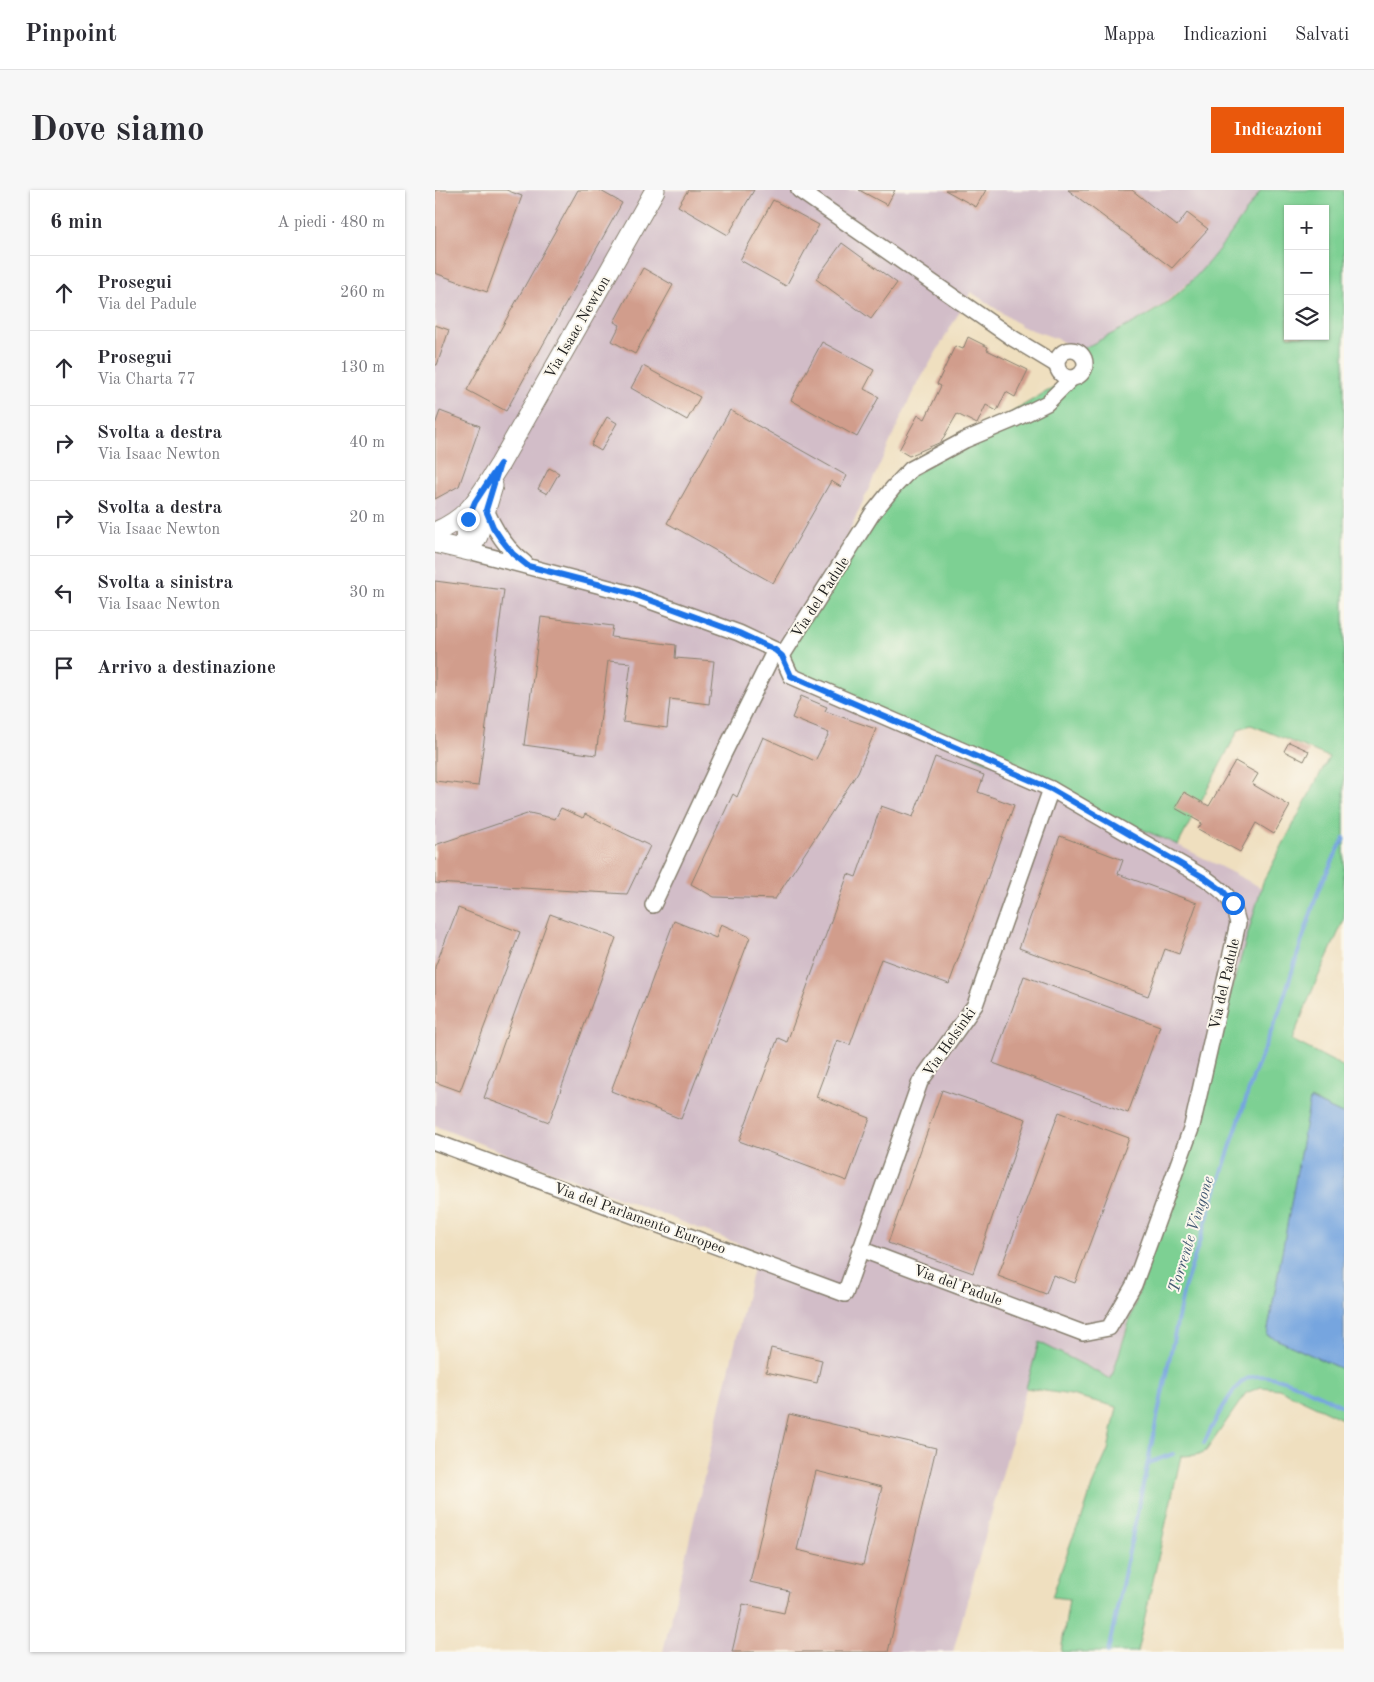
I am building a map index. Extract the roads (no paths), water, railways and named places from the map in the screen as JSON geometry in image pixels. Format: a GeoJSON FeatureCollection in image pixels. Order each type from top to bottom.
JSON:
{"type":"FeatureCollection","features":[{"type":"Feature","properties":{"kind":"street","name":"Via Isaac Newton"},"geometry":{"type":"LineString","coordinates":[[469,551],[477,539],[479,508],[500,464],[655,190]]}},
{"type":"Feature","properties":{"kind":"street","name":"Via del Padule"},"geometry":{"type":"LineString","coordinates":[[799,190],[1014,339],[1060,359]]}},
{"type":"Feature","properties":{"kind":"street","name":"Via del Padule"},"geometry":{"type":"LineString","coordinates":[[1075,351],[1084,359],[1083,372],[1077,377],[1063,377],[1057,370],[1060,359],[1075,351]]}},
{"type":"Feature","properties":{"kind":"street","name":"Via del Padule"},"geometry":{"type":"LineString","coordinates":[[860,1249],[1083,1333],[1109,1328],[1134,1285],[1192,1126],[1238,923],[1233,903],[1223,891],[1205,878],[1051,789],[791,676],[778,653],[872,514],[911,469],[965,440],[1047,403],[1072,378]]}},
{"type":"Feature","properties":{"kind":"street"},"geometry":{"type":"LineString","coordinates":[[435,532],[479,508],[513,554],[528,566]]}},
{"type":"Feature","properties":{"kind":"street"},"geometry":{"type":"LineString","coordinates":[[435,542],[628,592],[739,633],[778,653],[723,756],[653,904]]}},
{"type":"Feature","properties":{"kind":"street","name":"Via Helsinki"},"geometry":{"type":"LineString","coordinates":[[845,1294],[920,1082],[975,1006],[1051,789]]}},
{"type":"Feature","properties":{"kind":"street","name":"Via del Parlamento Europeo"},"geometry":{"type":"LineString","coordinates":[[435,1142],[845,1294]]}},
{"type":"Feature","properties":{"kind":"water"},"geometry":{"type":"Polygon","coordinates":[[[1310,1099],[1344,1115],[1344,1370],[1267,1335],[1310,1099]]]}},
{"type":"Feature","properties":{"kind":"waterway","name":"Torrente Vingone"},"geometry":{"type":"LineString","coordinates":[[1108,1652],[1184,1289],[1254,1074],[1279,1012],[1319,888],[1344,838]]}},
{"type":"Feature","properties":{"kind":"waterway"},"geometry":{"type":"LineString","coordinates":[[1204,1443],[1221,1410],[1237,1387],[1243,1381],[1253,1377],[1265,1376],[1279,1379],[1308,1389],[1344,1407]]}},
{"type":"Feature","properties":{"kind":"waterway"},"geometry":{"type":"LineString","coordinates":[[1148,1463],[1173,1454]]}}]}
